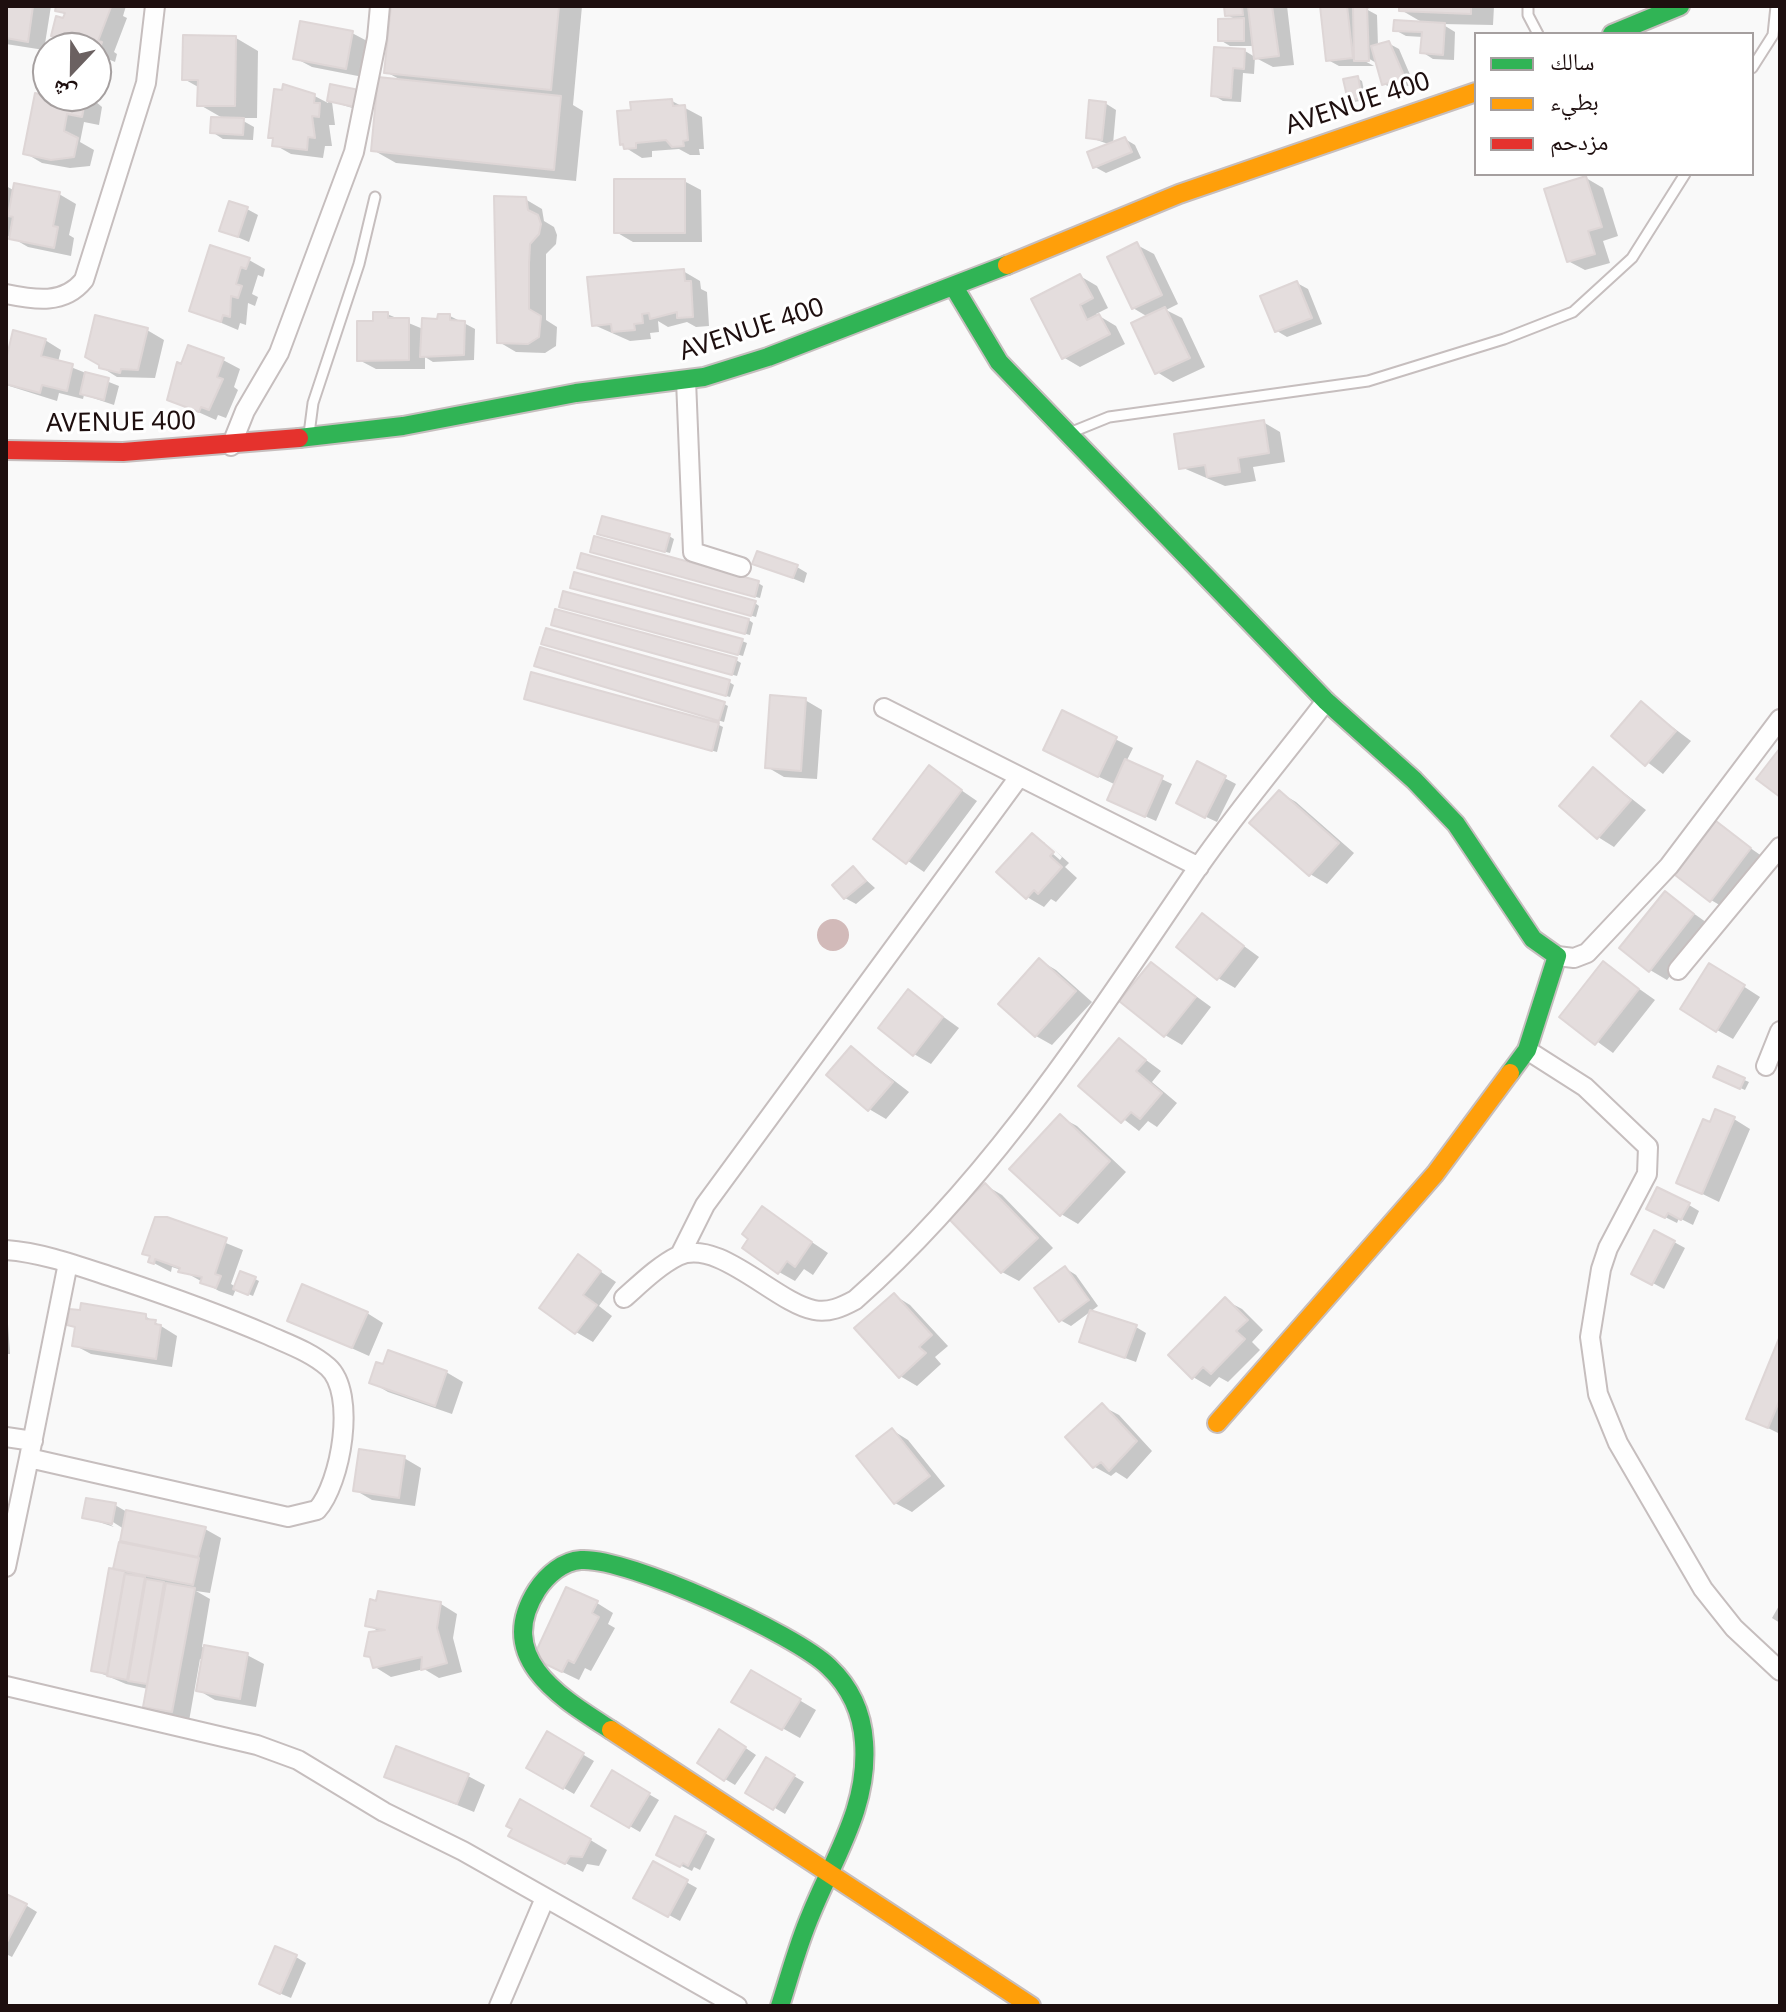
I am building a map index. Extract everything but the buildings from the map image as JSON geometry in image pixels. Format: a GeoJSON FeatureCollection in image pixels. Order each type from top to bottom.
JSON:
{"type":"FeatureCollection","features":[{"type":"Feature","properties":{"kind":"street"},"geometry":{"type":"LineString","coordinates":[[6,294],[60,298],[72,294],[84,280],[146,83],[155,6]]}},
{"type":"Feature","properties":{"kind":"street"},"geometry":{"type":"LineString","coordinates":[[231,446],[245,411],[279,353],[354,152],[377,38],[380,6]]}},
{"type":"Feature","properties":{"kind":"street"},"geometry":{"type":"LineString","coordinates":[[1617,32],[1680,6]]}},
{"type":"Feature","properties":{"kind":"street","name":"AVENUE 400"},"geometry":{"type":"LineString","coordinates":[[6,450],[123,452],[231,446],[403,426],[576,393],[686,380],[768,357],[954,287],[1179,194],[1474,93]]}},
{"type":"Feature","properties":{"kind":"street"},"geometry":{"type":"LineString","coordinates":[[954,287],[999,362],[1071,432],[1326,701],[1414,780],[1456,824],[1533,939],[1557,956],[1574,958],[1587,953],[1669,866],[1780,719]]}},
{"type":"Feature","properties":{"kind":"street"},"geometry":{"type":"LineString","coordinates":[[686,380],[693,552],[741,567]]}},
{"type":"Feature","properties":{"kind":"street"},"geometry":{"type":"LineString","coordinates":[[680,1255],[698,1254],[724,1262],[810,1310],[840,1308],[855,1300],[942,1214],[995,1154],[1114,994],[1199,867],[1326,701]]}},
{"type":"Feature","properties":{"kind":"street"},"geometry":{"type":"LineString","coordinates":[[884,708],[1199,867]]}},
{"type":"Feature","properties":{"kind":"street"},"geometry":{"type":"LineString","coordinates":[[624,1298],[680,1255],[705,1205],[1019,777]]}},
{"type":"Feature","properties":{"kind":"street"},"geometry":{"type":"LineString","coordinates":[[1678,970],[1780,847]]}},
{"type":"Feature","properties":{"kind":"street"},"geometry":{"type":"LineString","coordinates":[[1217,1423],[1435,1174],[1527,1050],[1557,956]]}},
{"type":"Feature","properties":{"kind":"street"},"geometry":{"type":"LineString","coordinates":[[1766,1066],[1780,1031]]}},
{"type":"Feature","properties":{"kind":"street"},"geometry":{"type":"LineString","coordinates":[[1527,1050],[1585,1087],[1648,1147],[1647,1174],[1608,1248],[1601,1269],[1590,1337],[1598,1394],[1618,1443],[1703,1589],[1734,1628],[1780,1671]]}},
{"type":"Feature","properties":{"kind":"street"},"geometry":{"type":"LineString","coordinates":[[6,1250],[68,1263],[249,1327],[306,1352],[329,1367],[343,1396],[340,1448],[325,1501],[307,1514],[288,1517],[31,1449],[6,1437]]}},
{"type":"Feature","properties":{"kind":"street"},"geometry":{"type":"LineString","coordinates":[[6,1567],[68,1263]]}},
{"type":"Feature","properties":{"kind":"street"},"geometry":{"type":"LineString","coordinates":[[780,2006],[807,1924],[832,1874],[856,1812],[863,1775],[860,1714],[834,1671],[813,1653],[649,1575],[594,1560],[579,1560],[555,1571],[533,1597],[525,1625],[531,1664],[541,1681],[832,1874],[1031,2006]]}},
{"type":"Feature","properties":{"kind":"street"},"geometry":{"type":"LineString","coordinates":[[6,1686],[279,1752],[320,1771],[384,1812],[737,2006]]}},
{"type":"Feature","properties":{"kind":"street"},"geometry":{"type":"LineString","coordinates":[[499,2006],[545,1898]]}},
{"type":"Feature","properties":{"kind":"lane"},"geometry":{"type":"LineString","coordinates":[[1528,6],[1528,15],[1537,32]]}},
{"type":"Feature","properties":{"kind":"lane"},"geometry":{"type":"LineString","coordinates":[[1754,65],[1773,35],[1776,6]]}},
{"type":"Feature","properties":{"kind":"lane"},"geometry":{"type":"LineString","coordinates":[[1071,432],[1109,417],[1368,381],[1504,339],[1573,312],[1632,258],[1684,176]]}},
{"type":"Feature","properties":{"kind":"lane"},"geometry":{"type":"LineString","coordinates":[[309,437],[313,403],[359,264],[375,197]]}},
{"type":"Feature","properties":{"kind":"shaded area"},"geometry":{"type":"Polygon","coordinates":[[[833,919],[845,923],[849,935],[845,947],[833,951],[821,947],[817,935],[821,923],[833,919]]]}},
{"type":"Feature","properties":{"kind":"traffic: fast"},"geometry":{"type":"LineString","coordinates":[[1617,32],[1680,6]]}},
{"type":"Feature","properties":{"kind":"traffic: fast"},"geometry":{"type":"LineString","coordinates":[[299,438],[403,426],[576,393],[704,377],[768,357],[1007,265]]}},
{"type":"Feature","properties":{"kind":"traffic: fast"},"geometry":{"type":"LineString","coordinates":[[954,287],[999,362],[1326,701],[1414,780],[1456,824],[1533,939],[1557,956],[1527,1050],[1510,1073]]}},
{"type":"Feature","properties":{"kind":"traffic: fast"},"geometry":{"type":"LineString","coordinates":[[611,1730],[555,1690],[528,1656],[523,1637],[526,1615],[537,1590],[556,1570],[574,1561],[604,1562],[635,1571],[748,1618],[811,1653],[829,1667],[849,1692],[863,1731],[861,1788],[848,1831],[802,1937],[780,2006]]}},
{"type":"Feature","properties":{"kind":"traffic: slow"},"geometry":{"type":"LineString","coordinates":[[1007,265],[1179,194],[1474,93]]}},
{"type":"Feature","properties":{"kind":"traffic: slow"},"geometry":{"type":"LineString","coordinates":[[1217,1423],[1435,1174],[1510,1073]]}},
{"type":"Feature","properties":{"kind":"traffic: slow"},"geometry":{"type":"LineString","coordinates":[[611,1730],[1031,2006]]}},
{"type":"Feature","properties":{"kind":"traffic: jam"},"geometry":{"type":"LineString","coordinates":[[6,450],[123,452],[299,438]]}}]}
